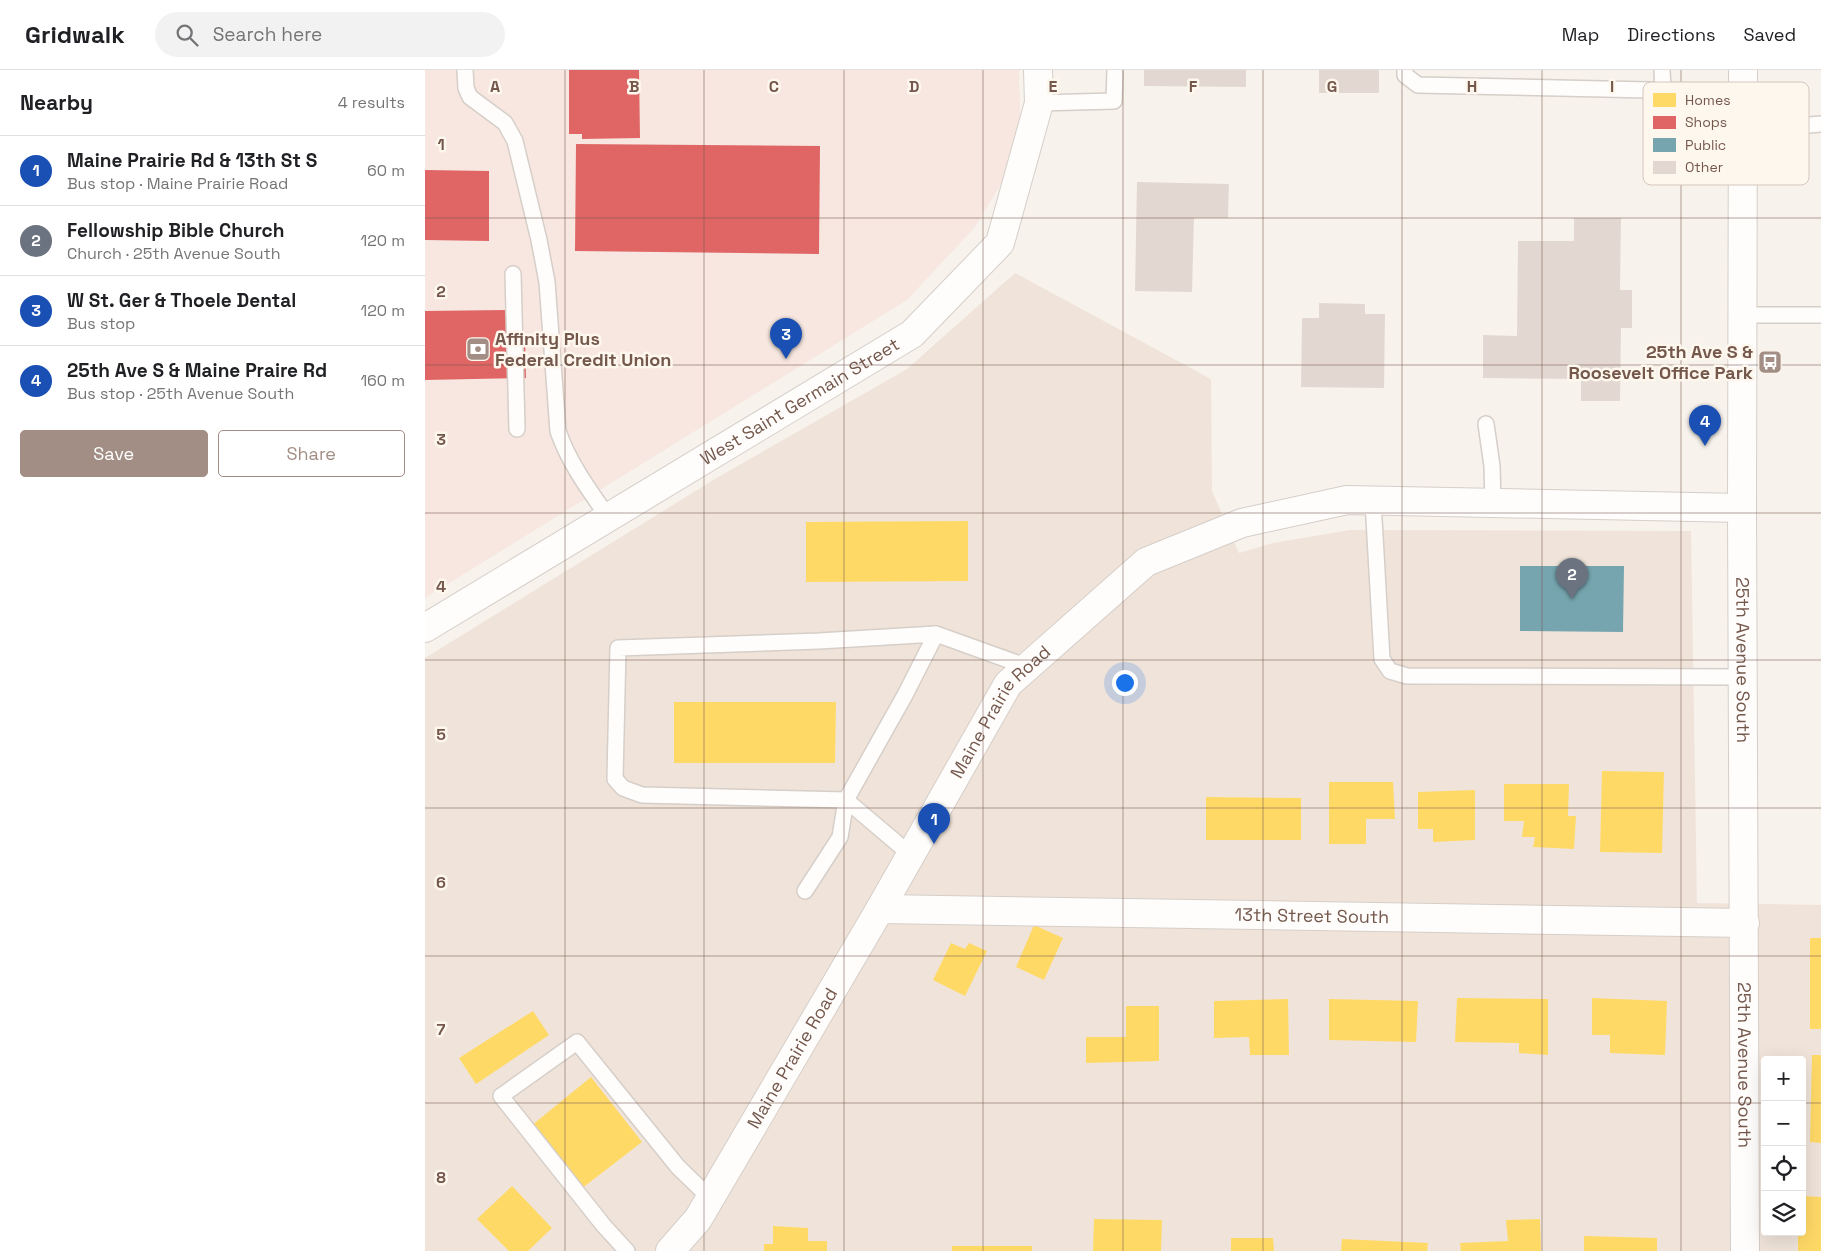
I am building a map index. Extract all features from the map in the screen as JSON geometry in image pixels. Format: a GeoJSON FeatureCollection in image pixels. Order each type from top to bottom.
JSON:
{"type":"FeatureCollection","features":[{"type":"Feature","properties":{"kind":"street","name":"West Saint Germain Street"},"geometry":{"type":"LineString","coordinates":[[425,628],[912,334],[1000,243],[1039,102],[1038,70]]}},
{"type":"Feature","properties":{"kind":"street","name":"25th Avenue South"},"geometry":{"type":"LineString","coordinates":[[1742,185],[1745,1251]]}},
{"type":"Feature","properties":{"kind":"street","name":"Maine Prairie Road"},"geometry":{"type":"LineString","coordinates":[[670,1251],[698,1219],[881,910],[1008,684],[1146,562],[1242,524],[1360,500],[1742,508]]}},
{"type":"Feature","properties":{"kind":"street","name":"13th Street South"},"geometry":{"type":"LineString","coordinates":[[881,910],[1745,923]]}},
{"type":"Feature","properties":{"kind":"lane"},"geometry":{"type":"LineString","coordinates":[[465,70],[466,88],[470,97],[505,123],[515,141],[547,282],[558,431],[579,476],[608,517]]}},
{"type":"Feature","properties":{"kind":"lane"},"geometry":{"type":"LineString","coordinates":[[1039,102],[1114,101],[1115,70]]}},
{"type":"Feature","properties":{"kind":"lane"},"geometry":{"type":"LineString","coordinates":[[1405,70],[1405,75],[1418,85],[1643,90]]}},
{"type":"Feature","properties":{"kind":"lane"},"geometry":{"type":"LineString","coordinates":[[513,274],[517,429]]}},
{"type":"Feature","properties":{"kind":"lane"},"geometry":{"type":"LineString","coordinates":[[1742,315],[1821,315]]}},
{"type":"Feature","properties":{"kind":"lane"},"geometry":{"type":"LineString","coordinates":[[1486,424],[1491,460],[1493,503]]}},
{"type":"Feature","properties":{"kind":"lane"},"geometry":{"type":"LineString","coordinates":[[1360,500],[1382,659],[1389,671],[1407,676],[1743,677]]}},
{"type":"Feature","properties":{"kind":"lane"},"geometry":{"type":"LineString","coordinates":[[911,855],[846,800],[642,795],[623,788],[615,780],[618,648],[819,641],[936,634],[1028,667]]}},
{"type":"Feature","properties":{"kind":"lane"},"geometry":{"type":"LineString","coordinates":[[805,891],[840,837],[846,800],[905,695],[936,634]]}},
{"type":"Feature","properties":{"kind":"lane"},"geometry":{"type":"LineString","coordinates":[[627,1251],[604,1226],[501,1096],[577,1042],[677,1167],[710,1198]]}},
{"type":"Feature","properties":{"kind":"shaded area"},"geometry":{"type":"Polygon","coordinates":[[[425,70],[1019,70],[1020,117],[1008,172],[975,227],[907,300],[425,598],[425,70]]]}},
{"type":"Feature","properties":{"kind":"shaded area"},"geometry":{"type":"Polygon","coordinates":[[[1015,273],[1211,379],[1212,491],[1239,553],[1273,543],[1350,530],[1691,531],[1697,903],[1821,905],[1821,1251],[425,1251],[425,658],[715,479],[907,369],[1015,273]]]}},
{"type":"Feature","properties":{"kind":"building: Homes"},"geometry":{"type":"Polygon","coordinates":[[[968,521],[968,581],[806,582],[806,522],[968,521]]]}},
{"type":"Feature","properties":{"kind":"building: Homes"},"geometry":{"type":"Polygon","coordinates":[[[674,702],[836,702],[835,763],[674,763],[674,702]]]}},
{"type":"Feature","properties":{"kind":"building: Homes"},"geometry":{"type":"Polygon","coordinates":[[[1602,771],[1664,772],[1662,853],[1600,852],[1602,771]]]}},
{"type":"Feature","properties":{"kind":"building: Homes"},"geometry":{"type":"Polygon","coordinates":[[[1329,782],[1393,782],[1395,819],[1366,819],[1366,844],[1329,844],[1329,782]]]}},
{"type":"Feature","properties":{"kind":"building: Homes"},"geometry":{"type":"Polygon","coordinates":[[[1504,784],[1569,784],[1568,816],[1576,816],[1574,849],[1533,847],[1535,837],[1522,837],[1524,821],[1504,821],[1504,784]]]}},
{"type":"Feature","properties":{"kind":"building: Homes"},"geometry":{"type":"Polygon","coordinates":[[[1475,790],[1475,840],[1433,842],[1433,829],[1418,829],[1418,792],[1475,790]]]}},
{"type":"Feature","properties":{"kind":"building: Homes"},"geometry":{"type":"Polygon","coordinates":[[[1206,797],[1301,798],[1301,840],[1206,840],[1206,797]]]}},
{"type":"Feature","properties":{"kind":"building: Homes"},"geometry":{"type":"Polygon","coordinates":[[[1034,925],[1063,938],[1044,980],[1016,967],[1034,925]]]}},
{"type":"Feature","properties":{"kind":"building: Homes"},"geometry":{"type":"Polygon","coordinates":[[[1810,938],[1821,938],[1821,1029],[1810,1029],[1810,938]]]}},
{"type":"Feature","properties":{"kind":"building: Homes"},"geometry":{"type":"Polygon","coordinates":[[[951,943],[965,949],[969,943],[987,951],[965,996],[933,980],[951,943]]]}},
{"type":"Feature","properties":{"kind":"building: Homes"},"geometry":{"type":"Polygon","coordinates":[[[1457,998],[1548,999],[1548,1055],[1519,1053],[1519,1043],[1455,1042],[1457,998]]]}},
{"type":"Feature","properties":{"kind":"building: Homes"},"geometry":{"type":"Polygon","coordinates":[[[1592,998],[1667,1001],[1665,1055],[1610,1053],[1610,1035],[1592,1035],[1592,998]]]}},
{"type":"Feature","properties":{"kind":"building: Homes"},"geometry":{"type":"Polygon","coordinates":[[[1288,999],[1289,1055],[1250,1055],[1249,1037],[1214,1038],[1214,1001],[1288,999]]]}},
{"type":"Feature","properties":{"kind":"building: Homes"},"geometry":{"type":"Polygon","coordinates":[[[1329,999],[1418,1001],[1416,1042],[1329,1040],[1329,999]]]}},
{"type":"Feature","properties":{"kind":"building: Homes"},"geometry":{"type":"Polygon","coordinates":[[[1126,1006],[1159,1006],[1159,1061],[1086,1063],[1086,1037],[1126,1037],[1126,1006]]]}},
{"type":"Feature","properties":{"kind":"building: Homes"},"geometry":{"type":"Polygon","coordinates":[[[533,1011],[549,1035],[476,1084],[459,1058],[533,1011]]]}},
{"type":"Feature","properties":{"kind":"building: Homes"},"geometry":{"type":"Polygon","coordinates":[[[1812,1055],[1821,1055],[1821,1143],[1810,1142],[1812,1055]]]}},
{"type":"Feature","properties":{"kind":"building: Homes"},"geometry":{"type":"Polygon","coordinates":[[[591,1077],[642,1142],[581,1189],[531,1126],[591,1077]]]}},
{"type":"Feature","properties":{"kind":"building: Homes"},"geometry":{"type":"Polygon","coordinates":[[[512,1186],[552,1228],[528,1251],[509,1251],[477,1219],[512,1186]]]}},
{"type":"Feature","properties":{"kind":"building: Homes"},"geometry":{"type":"Polygon","coordinates":[[[1806,1196],[1821,1197],[1821,1251],[1798,1251],[1798,1236],[1806,1236],[1806,1196]]]}},
{"type":"Feature","properties":{"kind":"building: Homes"},"geometry":{"type":"Polygon","coordinates":[[[1094,1219],[1162,1220],[1161,1251],[1093,1251],[1094,1219]]]}},
{"type":"Feature","properties":{"kind":"building: Homes"},"geometry":{"type":"Polygon","coordinates":[[[1540,1219],[1541,1251],[1461,1251],[1460,1243],[1508,1241],[1506,1220],[1540,1219]]]}},
{"type":"Feature","properties":{"kind":"building: Homes"},"geometry":{"type":"Polygon","coordinates":[[[773,1226],[808,1228],[808,1241],[827,1241],[827,1251],[764,1251],[764,1244],[773,1244],[773,1226]]]}},
{"type":"Feature","properties":{"kind":"building: Homes"},"geometry":{"type":"Polygon","coordinates":[[[1584,1236],[1657,1238],[1657,1251],[1584,1251],[1584,1236]]]}},
{"type":"Feature","properties":{"kind":"building: Homes"},"geometry":{"type":"Polygon","coordinates":[[[1231,1238],[1273,1238],[1274,1251],[1231,1251],[1231,1238]]]}},
{"type":"Feature","properties":{"kind":"building: Homes"},"geometry":{"type":"Polygon","coordinates":[[[1342,1239],[1428,1243],[1427,1251],[1341,1251],[1342,1239]]]}},
{"type":"Feature","properties":{"kind":"building: Homes"},"geometry":{"type":"Polygon","coordinates":[[[952,1246],[1032,1246],[1032,1251],[952,1251],[952,1246]]]}},
{"type":"Feature","properties":{"kind":"building: Shops"},"geometry":{"type":"Polygon","coordinates":[[[569,70],[639,70],[640,138],[582,139],[582,134],[569,134],[569,70]]]}},
{"type":"Feature","properties":{"kind":"building: Shops"},"geometry":{"type":"Polygon","coordinates":[[[576,144],[820,146],[819,254],[575,251],[576,144]]]}},
{"type":"Feature","properties":{"kind":"building: Shops"},"geometry":{"type":"Polygon","coordinates":[[[425,170],[489,171],[489,241],[425,240],[425,170]]]}},
{"type":"Feature","properties":{"kind":"building: Shops"},"geometry":{"type":"Polygon","coordinates":[[[506,310],[506,332],[525,332],[526,378],[425,380],[425,311],[506,310]]]}},
{"type":"Feature","properties":{"kind":"building: Public"},"geometry":{"type":"Polygon","coordinates":[[[1520,566],[1624,566],[1623,632],[1520,631],[1520,566]]]}},
{"type":"Feature","properties":{"kind":"building: Other"},"geometry":{"type":"Polygon","coordinates":[[[1144,70],[1246,70],[1246,87],[1144,86],[1144,70]]]}},
{"type":"Feature","properties":{"kind":"building: Other"},"geometry":{"type":"Polygon","coordinates":[[[1319,70],[1379,70],[1379,93],[1319,93],[1319,70]]]}},
{"type":"Feature","properties":{"kind":"building: Other"},"geometry":{"type":"Polygon","coordinates":[[[1137,182],[1229,184],[1228,218],[1194,218],[1192,292],[1135,291],[1137,182]]]}},
{"type":"Feature","properties":{"kind":"building: Other"},"geometry":{"type":"Polygon","coordinates":[[[1574,218],[1621,218],[1620,290],[1632,290],[1632,328],[1621,328],[1620,401],[1581,401],[1581,379],[1483,378],[1483,335],[1517,336],[1518,241],[1574,241],[1574,218]]]}},
{"type":"Feature","properties":{"kind":"building: Other"},"geometry":{"type":"Polygon","coordinates":[[[1319,303],[1365,304],[1365,314],[1385,314],[1384,388],[1301,387],[1302,318],[1319,318],[1319,303]]]}},
{"type":"Feature","properties":{"kind":"place","name":"Affinity Plus Federal Credit Union"},"geometry":{"type":"Point","coordinates":[478,349]}},
{"type":"Feature","properties":{"kind":"place","name":"W St. Ger & Thoele Dental"},"geometry":{"type":"Point","coordinates":[786,359]}},
{"type":"Feature","properties":{"kind":"place","name":"25th Ave S & Roosevelt Office Park"},"geometry":{"type":"Point","coordinates":[1770,362]}},
{"type":"Feature","properties":{"kind":"place","name":"25th Ave S & Maine Praire Rd"},"geometry":{"type":"Point","coordinates":[1705,446]}},
{"type":"Feature","properties":{"kind":"place","name":"Fellowship Bible Church"},"geometry":{"type":"Point","coordinates":[1572,599]}},
{"type":"Feature","properties":{"kind":"place","name":"Maine Prairie Rd & 13th St S"},"geometry":{"type":"Point","coordinates":[934,844]}}]}
